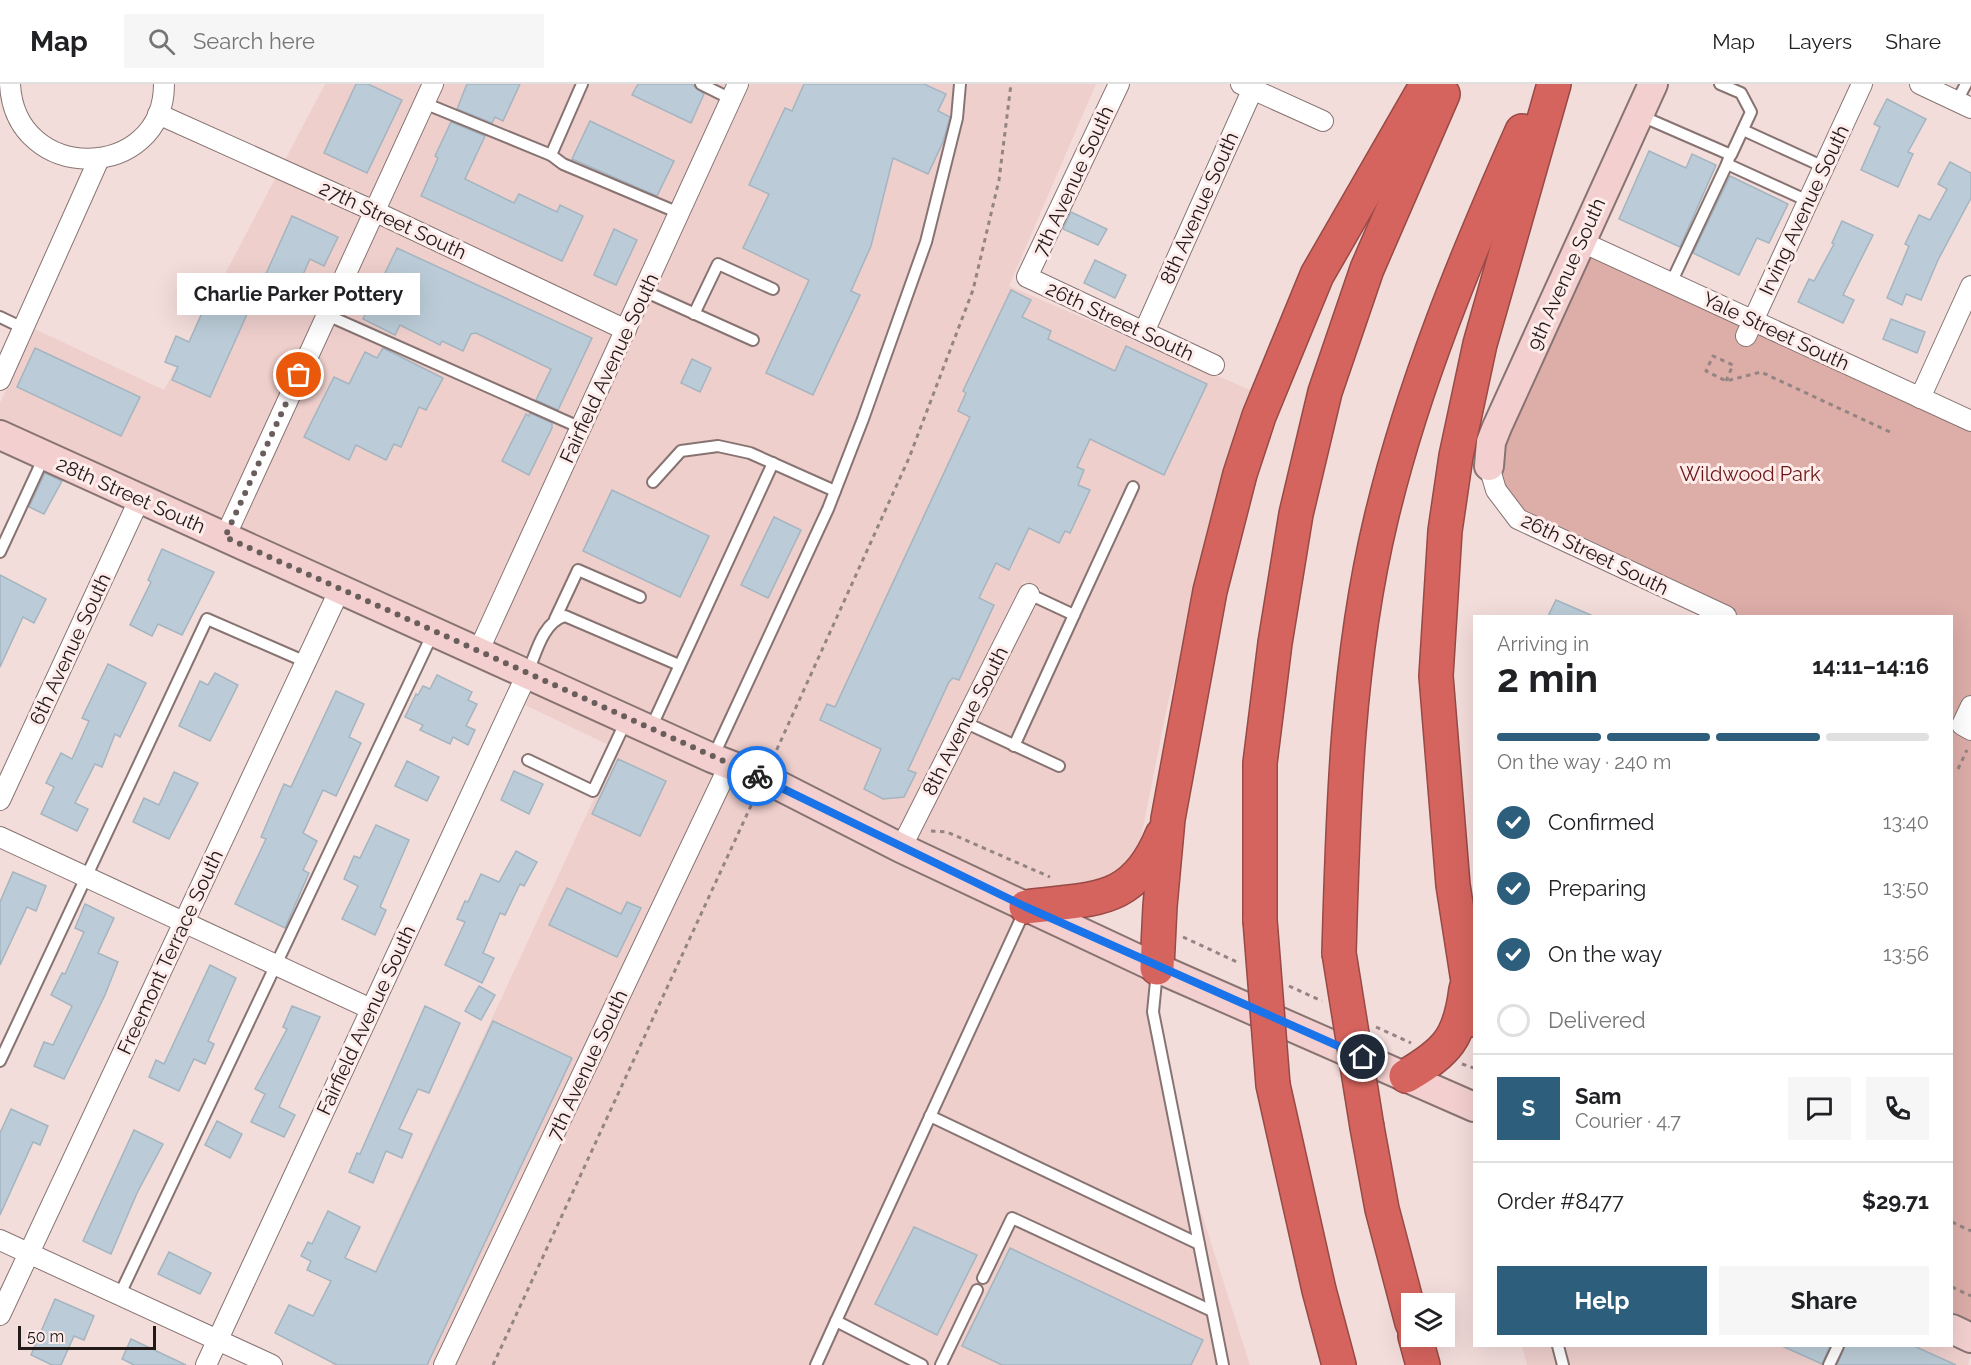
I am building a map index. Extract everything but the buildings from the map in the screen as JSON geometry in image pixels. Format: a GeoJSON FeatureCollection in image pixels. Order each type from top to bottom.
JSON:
{"type":"FeatureCollection","features":[{"type":"Feature","properties":{"kind":"highway"},"geometry":{"type":"LineString","coordinates":[[1157,968],[1168,819],[1210,591],[1240,474],[1259,416],[1317,275],[1427,84]]}},
{"type":"Feature","properties":{"kind":"highway"},"geometry":{"type":"LineString","coordinates":[[1339,1365],[1319,1290],[1274,1085],[1260,920],[1260,762],[1275,643],[1296,514],[1325,392],[1367,269],[1448,84]]}},
{"type":"Feature","properties":{"kind":"highway"},"geometry":{"type":"LineString","coordinates":[[1404,1293],[1382,1209],[1366,1127],[1339,953],[1345,761],[1356,661],[1380,520],[1425,363],[1486,211],[1542,84]]}},
{"type":"Feature","properties":{"kind":"highway"},"geometry":{"type":"LineString","coordinates":[[1473,1014],[1452,874],[1436,676],[1446,531],[1456,456],[1480,344],[1554,84]]}},
{"type":"Feature","properties":{"kind":"highway"},"geometry":{"type":"LineString","coordinates":[[1026,907],[1105,897],[1133,882],[1155,853],[1168,819]]}},
{"type":"Feature","properties":{"kind":"highway"},"geometry":{"type":"LineString","coordinates":[[1406,1076],[1435,1059],[1453,1039],[1464,1008],[1467,979]]}},
{"type":"Feature","properties":{"kind":"highway"},"geometry":{"type":"LineString","coordinates":[[1418,1347],[1423,1365]]}},
{"type":"Feature","properties":{"kind":"street"},"geometry":{"type":"LineString","coordinates":[[10,84],[11,100],[21,124],[39,144],[62,157],[89,161],[111,157],[130,148],[147,133],[158,114],[164,84]]}},
{"type":"Feature","properties":{"kind":"street"},"geometry":{"type":"LineString","coordinates":[[225,537],[433,84]]}},
{"type":"Feature","properties":{"kind":"street","name":"7th Avenue South"},"geometry":{"type":"LineString","coordinates":[[1027,277],[1119,84]]}},
{"type":"Feature","properties":{"kind":"street","name":"9th Avenue South"},"geometry":{"type":"LineString","coordinates":[[1489,466],[1491,442],[1497,427],[1653,84]]}},
{"type":"Feature","properties":{"kind":"street","name":"Irving Avenue South"},"geometry":{"type":"LineString","coordinates":[[1749,328],[1862,84]]}},
{"type":"Feature","properties":{"kind":"street"},"geometry":{"type":"LineString","coordinates":[[1920,84],[1965,98]]}},
{"type":"Feature","properties":{"kind":"street"},"geometry":{"type":"LineString","coordinates":[[1249,86],[1323,122]]}},
{"type":"Feature","properties":{"kind":"street","name":"8th Avenue South"},"geometry":{"type":"LineString","coordinates":[[1144,332],[1249,86]]}},
{"type":"Feature","properties":{"kind":"street","name":"Fairfield Avenue South"},"geometry":{"type":"LineString","coordinates":[[478,652],[735,92]]}},
{"type":"Feature","properties":{"kind":"street","name":"27th Street South"},"geometry":{"type":"LineString","coordinates":[[158,114],[374,211],[626,330]]}},
{"type":"Feature","properties":{"kind":"street"},"geometry":{"type":"LineString","coordinates":[[0,380],[99,159]]}},
{"type":"Feature","properties":{"kind":"street","name":"Yale Street South"},"geometry":{"type":"LineString","coordinates":[[1580,242],[1671,283],[1749,328],[1920,398],[1971,422]]}},
{"type":"Feature","properties":{"kind":"street","name":"26th Street South"},"geometry":{"type":"LineString","coordinates":[[1027,277],[1214,365]]}},
{"type":"Feature","properties":{"kind":"street"},"geometry":{"type":"LineString","coordinates":[[1920,398],[1971,286]]}},
{"type":"Feature","properties":{"kind":"street","name":"28th Street South"},"geometry":{"type":"LineString","coordinates":[[0,435],[721,762],[764,778],[901,848],[1157,968],[1473,1107]]}},
{"type":"Feature","properties":{"kind":"street","name":"26th Street South"},"geometry":{"type":"LineString","coordinates":[[1489,466],[1496,490],[1518,519],[1724,615]]}},
{"type":"Feature","properties":{"kind":"street","name":"6th Avenue South"},"geometry":{"type":"LineString","coordinates":[[0,800],[140,498]]}},
{"type":"Feature","properties":{"kind":"street","name":"Freemont Terrace South"},"geometry":{"type":"LineString","coordinates":[[0,1314],[340,589]]}},
{"type":"Feature","properties":{"kind":"street","name":"8th Avenue South"},"geometry":{"type":"LineString","coordinates":[[901,848],[1029,594]]}},
{"type":"Feature","properties":{"kind":"street","name":"Fairfield Avenue South"},"geometry":{"type":"LineString","coordinates":[[206,1365],[527,674]]}},
{"type":"Feature","properties":{"kind":"street"},"geometry":{"type":"LineString","coordinates":[[1966,728],[1971,706]]}},
{"type":"Feature","properties":{"kind":"street","name":"7th Avenue South"},"geometry":{"type":"LineString","coordinates":[[444,1365],[721,762]]}},
{"type":"Feature","properties":{"kind":"street"},"geometry":{"type":"LineString","coordinates":[[0,837],[371,1009]]}},
{"type":"Feature","properties":{"kind":"street"},"geometry":{"type":"LineString","coordinates":[[0,1240],[272,1365]]}},
{"type":"Feature","properties":{"kind":"street"},"geometry":{"type":"LineString","coordinates":[[1953,1329],[1971,1338]]}},
{"type":"Feature","properties":{"kind":"lane"},"geometry":{"type":"LineString","coordinates":[[551,155],[582,84]]}},
{"type":"Feature","properties":{"kind":"lane"},"geometry":{"type":"LineString","coordinates":[[701,84],[735,92]]}},
{"type":"Feature","properties":{"kind":"lane"},"geometry":{"type":"LineString","coordinates":[[721,762],[835,491],[926,242],[957,118],[960,84]]}},
{"type":"Feature","properties":{"kind":"lane"},"geometry":{"type":"LineString","coordinates":[[1671,283],[1752,112],[1741,93],[1720,84]]}},
{"type":"Feature","properties":{"kind":"lane"},"geometry":{"type":"LineString","coordinates":[[424,103],[551,155],[563,164],[679,213]]}},
{"type":"Feature","properties":{"kind":"lane"},"geometry":{"type":"LineString","coordinates":[[1639,115],[1808,201]]}},
{"type":"Feature","properties":{"kind":"lane"},"geometry":{"type":"LineString","coordinates":[[1743,130],[1824,167]]}},
{"type":"Feature","properties":{"kind":"lane"},"geometry":{"type":"LineString","coordinates":[[694,314],[718,264],[773,289]]}},
{"type":"Feature","properties":{"kind":"lane"},"geometry":{"type":"LineString","coordinates":[[644,291],[753,340]]}},
{"type":"Feature","properties":{"kind":"lane"},"geometry":{"type":"LineString","coordinates":[[327,315],[581,428]]}},
{"type":"Feature","properties":{"kind":"lane"},"geometry":{"type":"LineString","coordinates":[[0,317],[23,328]]}},
{"type":"Feature","properties":{"kind":"lane"},"geometry":{"type":"LineString","coordinates":[[653,482],[681,451],[718,446],[750,453],[835,491]]}},
{"type":"Feature","properties":{"kind":"lane"},"geometry":{"type":"LineString","coordinates":[[0,552],[44,456]]}},
{"type":"Feature","properties":{"kind":"lane"},"geometry":{"type":"LineString","coordinates":[[528,760],[593,791],[679,665],[773,464]]}},
{"type":"Feature","properties":{"kind":"lane"},"geometry":{"type":"LineString","coordinates":[[1014,746],[1133,487]]}},
{"type":"Feature","properties":{"kind":"lane"},"geometry":{"type":"LineString","coordinates":[[527,674],[578,570],[640,597]]}},
{"type":"Feature","properties":{"kind":"lane"},"geometry":{"type":"LineString","coordinates":[[1029,594],[1074,615]]}},
{"type":"Feature","properties":{"kind":"lane"},"geometry":{"type":"LineString","coordinates":[[555,619],[565,616],[679,665]]}},
{"type":"Feature","properties":{"kind":"lane"},"geometry":{"type":"LineString","coordinates":[[0,1061],[207,620],[306,663]]}},
{"type":"Feature","properties":{"kind":"lane"},"geometry":{"type":"LineString","coordinates":[[120,1294],[434,632]]}},
{"type":"Feature","properties":{"kind":"lane"},"geometry":{"type":"LineString","coordinates":[[964,722],[1059,766]]}},
{"type":"Feature","properties":{"kind":"lane"},"geometry":{"type":"LineString","coordinates":[[816,1365],[1026,907]]}},
{"type":"Feature","properties":{"kind":"lane"},"geometry":{"type":"LineString","coordinates":[[1157,968],[1153,1012],[1223,1365]]}},
{"type":"Feature","properties":{"kind":"lane"},"geometry":{"type":"LineString","coordinates":[[930,1116],[1199,1244]]}},
{"type":"Feature","properties":{"kind":"lane"},"geometry":{"type":"LineString","coordinates":[[983,1278],[1012,1218],[1212,1311]]}},
{"type":"Feature","properties":{"kind":"lane"},"geometry":{"type":"LineString","coordinates":[[941,1365],[977,1290]]}},
{"type":"Feature","properties":{"kind":"lane"},"geometry":{"type":"LineString","coordinates":[[836,1321],[922,1365]]}},
{"type":"Feature","properties":{"kind":"lane"},"geometry":{"type":"LineString","coordinates":[[1557,1347],[1563,1365]]}},
{"type":"Feature","properties":{"kind":"lane"},"geometry":{"type":"LineString","coordinates":[[1829,1365],[1838,1347]]}},
{"type":"Feature","properties":{"kind":"path"},"geometry":{"type":"LineString","coordinates":[[772,760],[909,458],[970,300],[999,180],[1011,84]]}},
{"type":"Feature","properties":{"kind":"path"},"geometry":{"type":"LineString","coordinates":[[1726,381],[1733,365],[1713,356],[1706,371],[1726,381],[1761,372],[1890,432]]}},
{"type":"Feature","properties":{"kind":"path"},"geometry":{"type":"LineString","coordinates":[[1958,769],[1967,750]]}},
{"type":"Feature","properties":{"kind":"path"},"geometry":{"type":"LineString","coordinates":[[494,1365],[756,795]]}},
{"type":"Feature","properties":{"kind":"path"},"geometry":{"type":"LineString","coordinates":[[914,823],[933,831],[947,832],[1053,878]]}},
{"type":"Feature","properties":{"kind":"path"},"geometry":{"type":"LineString","coordinates":[[1953,1222],[1971,1231]]}},
{"type":"Feature","properties":{"kind":"path"},"geometry":{"type":"LineString","coordinates":[[1953,1287],[1971,1296]]}},
{"type":"Feature","properties":{"kind":"shaded area"},"geometry":{"type":"Polygon","coordinates":[[[325,84],[421,84],[369,198],[285,160],[325,84]]]}},
{"type":"Feature","properties":{"kind":"shaded area"},"geometry":{"type":"Polygon","coordinates":[[[444,84],[727,84],[620,317],[388,207],[444,84]]]}},
{"type":"Feature","properties":{"kind":"shaded area"},"geometry":{"type":"Polygon","coordinates":[[[750,84],[1096,84],[1009,286],[1255,392],[1168,702],[1141,838],[1142,852],[1126,874],[1027,897],[915,844],[1042,590],[1024,581],[896,835],[492,648],[750,84]]]}},
{"type":"Feature","properties":{"kind":"shaded area"},"geometry":{"type":"Polygon","coordinates":[[[276,177],[361,215],[219,524],[0,425],[0,403],[35,329],[164,390],[276,177]]]}},
{"type":"Feature","properties":{"kind":"shaded area"},"geometry":{"type":"Polygon","coordinates":[[[380,224],[612,334],[473,639],[239,533],[380,224]]]}},
{"type":"Feature","properties":{"kind":"shaded area"},"geometry":{"type":"Polygon","coordinates":[[[533,687],[716,770],[432,1365],[331,1365],[617,749],[525,705],[533,687]]]}},
{"type":"Feature","properties":{"kind":"shaded area"},"geometry":{"type":"Polygon","coordinates":[[[735,778],[1150,977],[1152,1014],[1200,1208],[1250,1365],[456,1365],[735,778]]]}},
{"type":"Feature","properties":{"kind":"shaded area"},"geometry":{"type":"Polygon","coordinates":[[[1953,1345],[1971,1354],[1968,1365],[1527,1365],[1522,1347],[1953,1345]]]}},
{"type":"Feature","properties":{"kind":"green space","name":"Wildwood Park"},"geometry":{"type":"Polygon","coordinates":[[[1580,241],[1971,422],[1971,1338],[1953,1329],[1953,615],[1723,615],[1509,510],[1491,479],[1580,241]]]}},
{"type":"Feature","properties":{"kind":"way so far"},"geometry":{"type":"LineString","coordinates":[[299,375],[225,537],[729,766],[757,776]]}},
{"type":"Feature","properties":{"kind":"place","name":"Charlie Parker Pottery"},"geometry":{"type":"Point","coordinates":[299,375]}},
{"type":"Feature","properties":{"kind":"route"},"geometry":{"type":"LineString","coordinates":[[757,776],[901,848],[1157,968],[1363,1057]]}}]}
